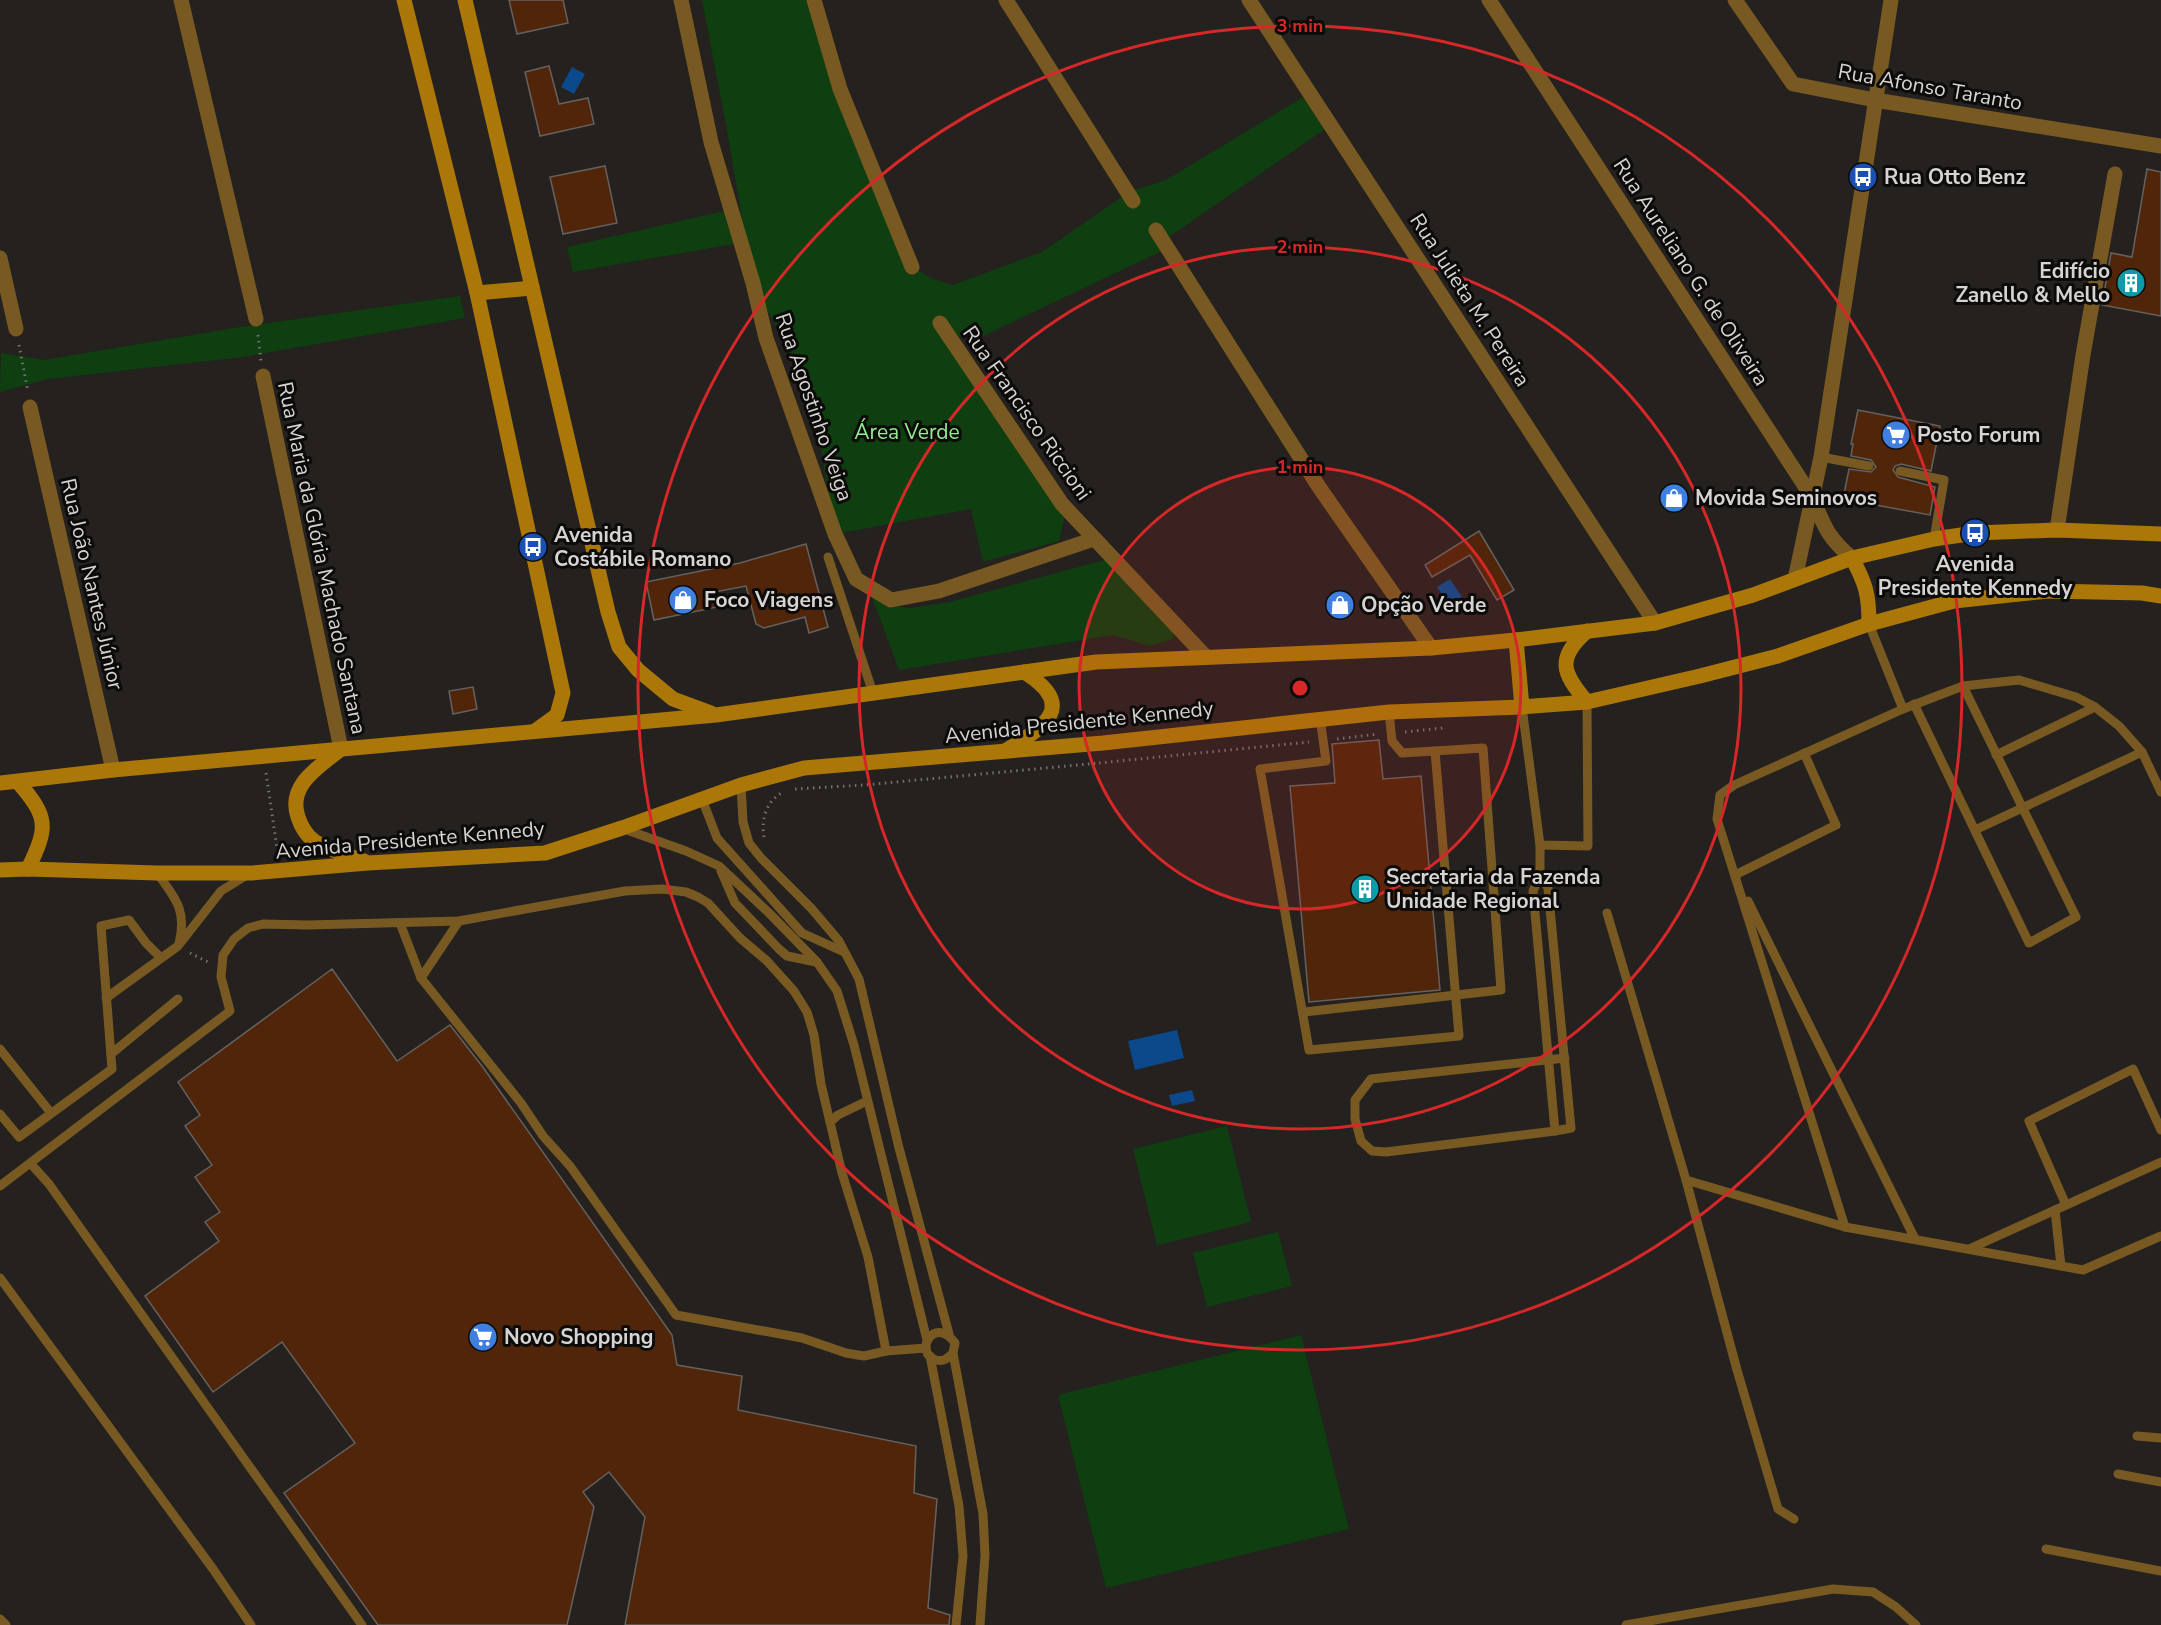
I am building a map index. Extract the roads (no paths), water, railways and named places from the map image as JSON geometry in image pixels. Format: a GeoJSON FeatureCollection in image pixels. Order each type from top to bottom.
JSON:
{"type":"FeatureCollection","features":[{"type":"Feature","properties":{"kind":"main road"},"geometry":{"type":"LineString","coordinates":[[404,0],[477,293],[563,693],[557,715],[535,731]]}},
{"type":"Feature","properties":{"kind":"main road"},"geometry":{"type":"LineString","coordinates":[[465,0],[605,600],[619,647],[638,670],[674,699],[716,715]]}},
{"type":"Feature","properties":{"kind":"main road"},"geometry":{"type":"LineString","coordinates":[[477,293],[532,288]]}},
{"type":"Feature","properties":{"kind":"main road"},"geometry":{"type":"LineString","coordinates":[[0,783],[113,770],[716,715],[1096,662],[1431,648],[1516,640],[1655,623],[1753,595],[1852,558],[1934,539],[1975,533],[2057,530],[2161,534]]}},
{"type":"Feature","properties":{"kind":"main road"},"geometry":{"type":"LineString","coordinates":[[1852,558],[1863,578],[1869,597],[1869,624]]}},
{"type":"Feature","properties":{"kind":"main road","name":"Avenida Presidente Kennedy"},"geometry":{"type":"LineString","coordinates":[[0,870],[252,873],[368,863],[545,853],[741,785],[804,768],[1103,743],[1389,712],[1587,702],[1778,656],[1869,624],[1954,601],[2048,591],[2142,593],[2161,596]]}},
{"type":"Feature","properties":{"kind":"main road"},"geometry":{"type":"LineString","coordinates":[[1587,631],[1569,649],[1566,662],[1569,677],[1587,702]]}},
{"type":"Feature","properties":{"kind":"main road"},"geometry":{"type":"LineString","coordinates":[[1516,640],[1522,707]]}},
{"type":"Feature","properties":{"kind":"main road"},"geometry":{"type":"LineString","coordinates":[[1002,752],[1038,730],[1053,711],[1053,703],[1039,681],[1024,672]]}},
{"type":"Feature","properties":{"kind":"main road"},"geometry":{"type":"LineString","coordinates":[[341,749],[300,786],[294,797],[295,808],[301,827],[314,841],[368,863]]}},
{"type":"Feature","properties":{"kind":"main road"},"geometry":{"type":"LineString","coordinates":[[18,782],[36,804],[43,821],[42,840],[28,869]]}},
{"type":"Feature","properties":{"kind":"street"},"geometry":{"type":"LineString","coordinates":[[181,0],[256,319]]}},
{"type":"Feature","properties":{"kind":"street","name":"Rua Agostinho Veiga"},"geometry":{"type":"LineString","coordinates":[[681,0],[711,142],[753,283],[766,338],[835,534],[856,579],[891,600],[939,591],[1094,539]]}},
{"type":"Feature","properties":{"kind":"street"},"geometry":{"type":"LineString","coordinates":[[814,0],[840,89],[912,267]]}},
{"type":"Feature","properties":{"kind":"street"},"geometry":{"type":"LineString","coordinates":[[1006,0],[1133,201]]}},
{"type":"Feature","properties":{"kind":"street","name":"Rua Julieta M. Pereira"},"geometry":{"type":"LineString","coordinates":[[1249,0],[1655,623]]}},
{"type":"Feature","properties":{"kind":"street","name":"Rua Aureliano G. de Oliveira"},"geometry":{"type":"LineString","coordinates":[[1489,0],[1812,497]]}},
{"type":"Feature","properties":{"kind":"street","name":"Rua Afonso Taranto"},"geometry":{"type":"LineString","coordinates":[[1735,0],[1793,84],[1875,100],[2161,146]]}},
{"type":"Feature","properties":{"kind":"street"},"geometry":{"type":"LineString","coordinates":[[1795,579],[1821,457],[1891,0]]}},
{"type":"Feature","properties":{"kind":"street"},"geometry":{"type":"LineString","coordinates":[[2057,530],[2083,355],[2115,174]]}},
{"type":"Feature","properties":{"kind":"street"},"geometry":{"type":"LineString","coordinates":[[1156,230],[1319,487],[1431,648]]}},
{"type":"Feature","properties":{"kind":"street"},"geometry":{"type":"LineString","coordinates":[[0,258],[16,329]]}},
{"type":"Feature","properties":{"kind":"street","name":"Rua Francisco Riccioni"},"geometry":{"type":"LineString","coordinates":[[939,323],[1062,504],[1205,656]]}},
{"type":"Feature","properties":{"kind":"street","name":"Rua Maria da Glória Machado Santana"},"geometry":{"type":"LineString","coordinates":[[263,376],[341,749]]}},
{"type":"Feature","properties":{"kind":"street","name":"Rua João Nantes Júnior"},"geometry":{"type":"LineString","coordinates":[[30,407],[113,770]]}},
{"type":"Feature","properties":{"kind":"street"},"geometry":{"type":"LineString","coordinates":[[1812,497],[1826,531],[1852,558]]}},
{"type":"Feature","properties":{"kind":"lane"},"geometry":{"type":"LineString","coordinates":[[1821,457],[1869,466]]}},
{"type":"Feature","properties":{"kind":"lane"},"geometry":{"type":"LineString","coordinates":[[1900,471],[1944,480],[1934,539]]}},
{"type":"Feature","properties":{"kind":"lane"},"geometry":{"type":"LineString","coordinates":[[828,557],[873,693]]}},
{"type":"Feature","properties":{"kind":"lane"},"geometry":{"type":"LineString","coordinates":[[1869,624],[1903,709]]}},
{"type":"Feature","properties":{"kind":"lane"},"geometry":{"type":"LineString","coordinates":[[1845,1227],[1717,819],[1720,795],[1734,785],[1914,704],[1963,687],[2019,680],[2076,697],[2096,707],[2119,726],[2142,752],[2161,792]]}},
{"type":"Feature","properties":{"kind":"lane"},"geometry":{"type":"LineString","coordinates":[[1914,704],[2029,943],[2076,917],[1963,687]]}},
{"type":"Feature","properties":{"kind":"lane"},"geometry":{"type":"LineString","coordinates":[[1540,845],[1588,846],[1587,702]]}},
{"type":"Feature","properties":{"kind":"lane"},"geometry":{"type":"LineString","coordinates":[[1522,707],[1540,845],[1540,876],[1533,891],[1555,1131]]}},
{"type":"Feature","properties":{"kind":"lane"},"geometry":{"type":"LineString","coordinates":[[1996,755],[2096,707]]}},
{"type":"Feature","properties":{"kind":"lane"},"geometry":{"type":"LineString","coordinates":[[1304,1012],[1501,990],[1483,748],[1402,753],[1392,741],[1389,712]]}},
{"type":"Feature","properties":{"kind":"lane"},"geometry":{"type":"LineString","coordinates":[[1320,718],[1326,761],[1260,769],[1309,1050],[1459,1036],[1435,751]]}},
{"type":"Feature","properties":{"kind":"lane"},"geometry":{"type":"LineString","coordinates":[[1975,830],[2142,752]]}},
{"type":"Feature","properties":{"kind":"lane"},"geometry":{"type":"LineString","coordinates":[[1735,875],[1836,825],[1804,753]]}},
{"type":"Feature","properties":{"kind":"lane"},"geometry":{"type":"LineString","coordinates":[[741,785],[743,822],[749,843],[811,908],[838,941],[859,980],[899,1148],[949,1335],[955,1343],[953,1353],[983,1514],[985,1555],[980,1625]]}},
{"type":"Feature","properties":{"kind":"lane"},"geometry":{"type":"LineString","coordinates":[[702,799],[717,837],[802,933],[844,951]]}},
{"type":"Feature","properties":{"kind":"lane"},"geometry":{"type":"LineString","coordinates":[[622,828],[686,851],[719,866],[818,962],[837,991],[854,1045],[928,1348],[959,1506],[963,1556],[956,1625]]}},
{"type":"Feature","properties":{"kind":"lane"},"geometry":{"type":"LineString","coordinates":[[719,866],[735,903],[779,949],[787,956],[818,962]]}},
{"type":"Feature","properties":{"kind":"lane"},"geometry":{"type":"LineString","coordinates":[[157,873],[177,900],[183,927],[178,946]]}},
{"type":"Feature","properties":{"kind":"lane"},"geometry":{"type":"LineString","coordinates":[[106,998],[178,946],[221,891],[252,873]]}},
{"type":"Feature","properties":{"kind":"lane"},"geometry":{"type":"LineString","coordinates":[[1735,875],[1915,1239]]}},
{"type":"Feature","properties":{"kind":"lane"},"geometry":{"type":"LineString","coordinates":[[1540,876],[1548,888],[1571,1128],[1386,1152],[1372,1151],[1361,1141],[1355,1119],[1356,1100],[1371,1079],[1564,1058]]}},
{"type":"Feature","properties":{"kind":"lane"},"geometry":{"type":"LineString","coordinates":[[1,1184],[31,1164],[230,1011],[220,976],[223,955],[234,939],[248,928],[263,924],[459,921],[625,891],[662,889],[686,892],[698,897],[713,909],[740,938],[767,961],[794,991],[807,1012],[814,1035],[821,1084],[842,1173],[868,1257],[886,1351]]}},
{"type":"Feature","properties":{"kind":"lane"},"geometry":{"type":"LineString","coordinates":[[1606,914],[1686,1180],[1737,1370],[1778,1509],[1794,1520]]}},
{"type":"Feature","properties":{"kind":"lane"},"geometry":{"type":"LineString","coordinates":[[0,1114],[19,1137],[112,1069],[101,926],[129,920],[146,943],[161,958]]}},
{"type":"Feature","properties":{"kind":"lane"},"geometry":{"type":"LineString","coordinates":[[421,978],[459,921]]}},
{"type":"Feature","properties":{"kind":"lane"},"geometry":{"type":"LineString","coordinates":[[400,923],[421,978],[513,1094],[543,1136],[570,1166],[676,1315],[802,1338],[846,1353],[864,1356],[886,1351],[928,1348]]}},
{"type":"Feature","properties":{"kind":"lane"},"geometry":{"type":"LineString","coordinates":[[111,1054],[178,999]]}},
{"type":"Feature","properties":{"kind":"lane"},"geometry":{"type":"LineString","coordinates":[[0,1049],[51,1113]]}},
{"type":"Feature","properties":{"kind":"lane"},"geometry":{"type":"LineString","coordinates":[[2066,1205],[2029,1121],[2133,1069],[2161,1130]]}},
{"type":"Feature","properties":{"kind":"lane"},"geometry":{"type":"LineString","coordinates":[[830,1122],[838,1115],[867,1101]]}},
{"type":"Feature","properties":{"kind":"lane"},"geometry":{"type":"LineString","coordinates":[[1968,1249],[2161,1162]]}},
{"type":"Feature","properties":{"kind":"lane"},"geometry":{"type":"LineString","coordinates":[[31,1164],[49,1184],[362,1625]]}},
{"type":"Feature","properties":{"kind":"lane"},"geometry":{"type":"LineString","coordinates":[[1686,1180],[1845,1227],[2083,1269],[2161,1236]]}},
{"type":"Feature","properties":{"kind":"lane"},"geometry":{"type":"LineString","coordinates":[[2055,1210],[2061,1266]]}},
{"type":"Feature","properties":{"kind":"lane"},"geometry":{"type":"LineString","coordinates":[[0,1278],[213,1569],[251,1625]]}},
{"type":"Feature","properties":{"kind":"lane"},"geometry":{"type":"LineString","coordinates":[[928,1348],[933,1334],[941,1332],[949,1335]]}},
{"type":"Feature","properties":{"kind":"lane"},"geometry":{"type":"LineString","coordinates":[[928,1348],[938,1361],[947,1359],[953,1353]]}},
{"type":"Feature","properties":{"kind":"lane"},"geometry":{"type":"LineString","coordinates":[[2137,1436],[2161,1438]]}},
{"type":"Feature","properties":{"kind":"lane"},"geometry":{"type":"LineString","coordinates":[[2118,1474],[2161,1482]]}},
{"type":"Feature","properties":{"kind":"lane"},"geometry":{"type":"LineString","coordinates":[[2046,1549],[2161,1571]]}},
{"type":"Feature","properties":{"kind":"lane"},"geometry":{"type":"LineString","coordinates":[[1626,1625],[1843,1589],[1873,1592],[1896,1607],[1916,1625]]}},
{"type":"Feature","properties":{"kind":"lane"},"geometry":{"type":"LineString","coordinates":[[0,1619],[6,1625]]}},
{"type":"Feature","properties":{"kind":"water"},"geometry":{"type":"Polygon","coordinates":[[[572,67],[585,74],[574,94],[561,87],[572,67]]]}},
{"type":"Feature","properties":{"kind":"water"},"geometry":{"type":"Polygon","coordinates":[[[1450,579],[1462,597],[1449,605],[1437,587],[1450,579]]]}},
{"type":"Feature","properties":{"kind":"water"},"geometry":{"type":"Polygon","coordinates":[[[1177,1030],[1184,1058],[1135,1070],[1128,1041],[1177,1030]]]}},
{"type":"Feature","properties":{"kind":"water"},"geometry":{"type":"Polygon","coordinates":[[[1192,1090],[1195,1101],[1172,1106],[1169,1095],[1192,1090]]]}},
{"type":"Feature","properties":{"kind":"place","name":"Rua Otto Benz"},"geometry":{"type":"Point","coordinates":[1863,177]}},
{"type":"Feature","properties":{"kind":"place","name":"Edifício Zanello & Mello"},"geometry":{"type":"Point","coordinates":[2131,283]}},
{"type":"Feature","properties":{"kind":"place","name":"Posto Forum"},"geometry":{"type":"Point","coordinates":[1896,435]}},
{"type":"Feature","properties":{"kind":"place","name":"Movida Seminovos"},"geometry":{"type":"Point","coordinates":[1674,498]}},
{"type":"Feature","properties":{"kind":"place","name":"Avenida Presidente Kennedy"},"geometry":{"type":"Point","coordinates":[1975,533]}},
{"type":"Feature","properties":{"kind":"place","name":"Avenida Costábile Romano"},"geometry":{"type":"Point","coordinates":[533,547]}},
{"type":"Feature","properties":{"kind":"place","name":"Foco Viagens"},"geometry":{"type":"Point","coordinates":[683,600]}},
{"type":"Feature","properties":{"kind":"place","name":"Opção Verde"},"geometry":{"type":"Point","coordinates":[1340,605]}},
{"type":"Feature","properties":{"kind":"place","name":"Secretaria da Fazenda Unidade Regional"},"geometry":{"type":"Point","coordinates":[1365,889]}},
{"type":"Feature","properties":{"kind":"place","name":"Novo Shopping"},"geometry":{"type":"Point","coordinates":[483,1337]}},
{"type":"Feature","properties":{"kind":"park label","name":"Área Verde"},"geometry":{"type":"Point","coordinates":[907,432]}}]}
